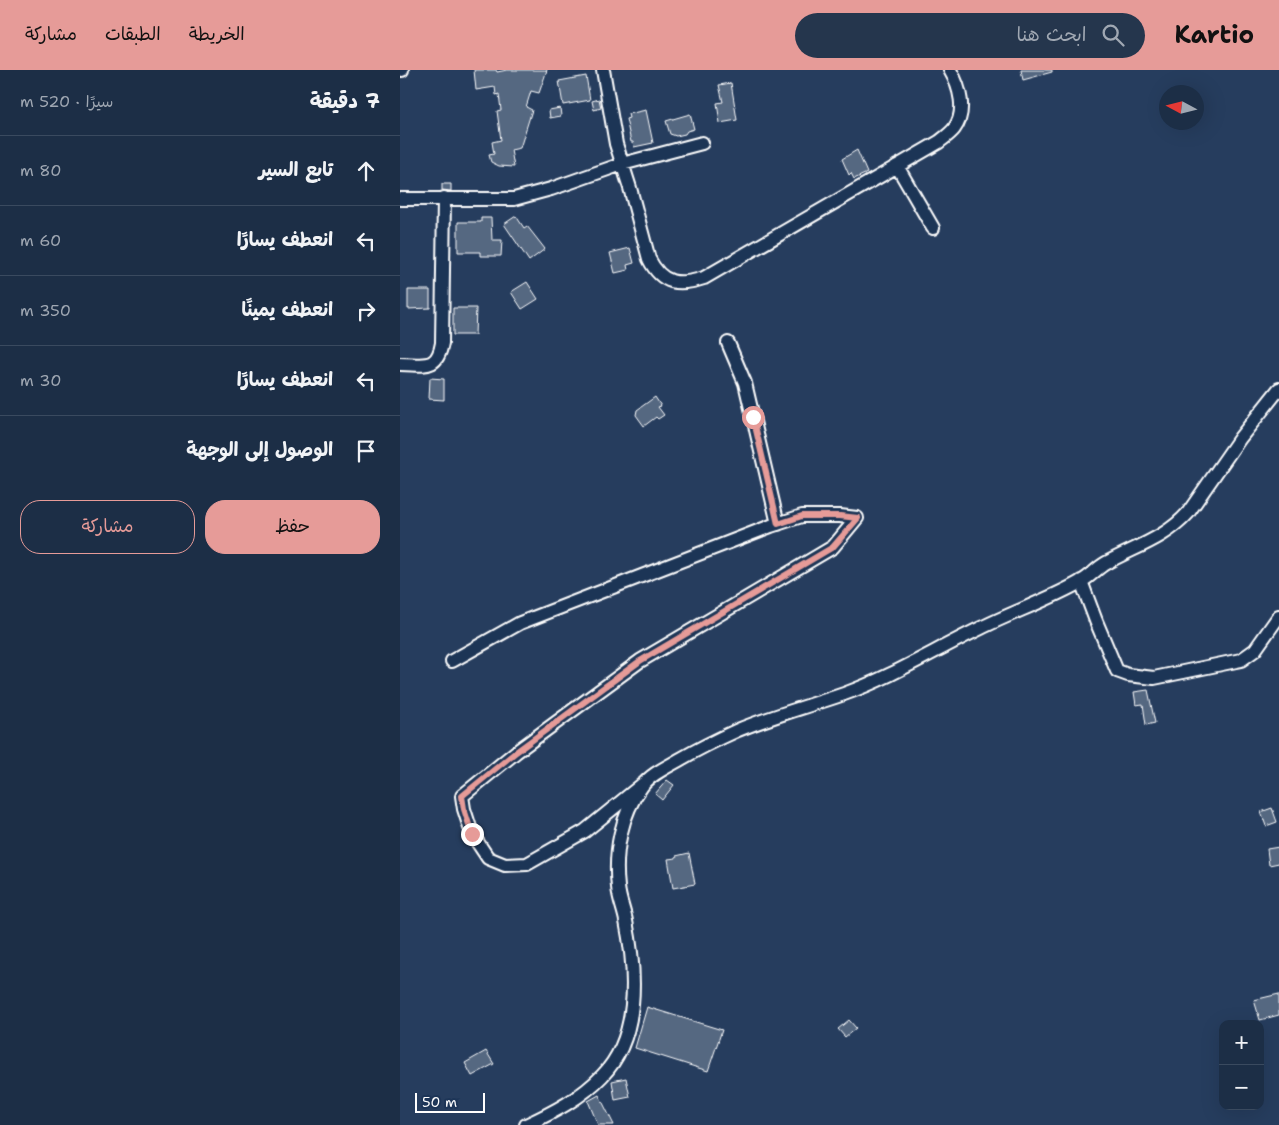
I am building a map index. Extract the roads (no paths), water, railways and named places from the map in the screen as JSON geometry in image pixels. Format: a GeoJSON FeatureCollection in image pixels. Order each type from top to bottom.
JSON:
{"type":"FeatureCollection","features":[{"type":"Feature","properties":{"kind":"street"},"geometry":{"type":"LineString","coordinates":[[603,70],[613,131],[649,259],[654,269],[664,278],[675,283],[688,283],[704,278],[939,142],[954,130],[961,117],[960,93],[950,70]]}},
{"type":"Feature","properties":{"kind":"street"},"geometry":{"type":"LineString","coordinates":[[400,199],[444,198],[479,200],[514,198],[551,189],[622,164],[702,142]]}},
{"type":"Feature","properties":{"kind":"street"},"geometry":{"type":"LineString","coordinates":[[897,166],[933,228]]}},
{"type":"Feature","properties":{"kind":"street"},"geometry":{"type":"LineString","coordinates":[[400,364],[432,363],[440,356],[442,343],[444,198]]}},
{"type":"Feature","properties":{"kind":"street"},"geometry":{"type":"LineString","coordinates":[[728,343],[745,383],[778,524]]}},
{"type":"Feature","properties":{"kind":"street"},"geometry":{"type":"LineString","coordinates":[[452,661],[520,623],[778,524],[802,516],[858,518],[833,547],[640,661],[516,752],[462,796],[472,834],[488,858],[505,865],[527,864],[585,831],[661,770],[710,743],[740,729],[875,682],[979,628],[1081,581],[1104,564],[1154,540],[1179,524],[1240,438],[1279,389]]}},
{"type":"Feature","properties":{"kind":"street"},"geometry":{"type":"LineString","coordinates":[[1081,581],[1117,671],[1128,675],[1154,678],[1241,660],[1255,650],[1279,616]]}},
{"type":"Feature","properties":{"kind":"street"},"geometry":{"type":"LineString","coordinates":[[526,1125],[561,1108],[601,1077],[616,1058],[623,1041],[629,1022],[634,987],[629,941],[618,889],[616,862],[626,814],[643,784]]}}]}
